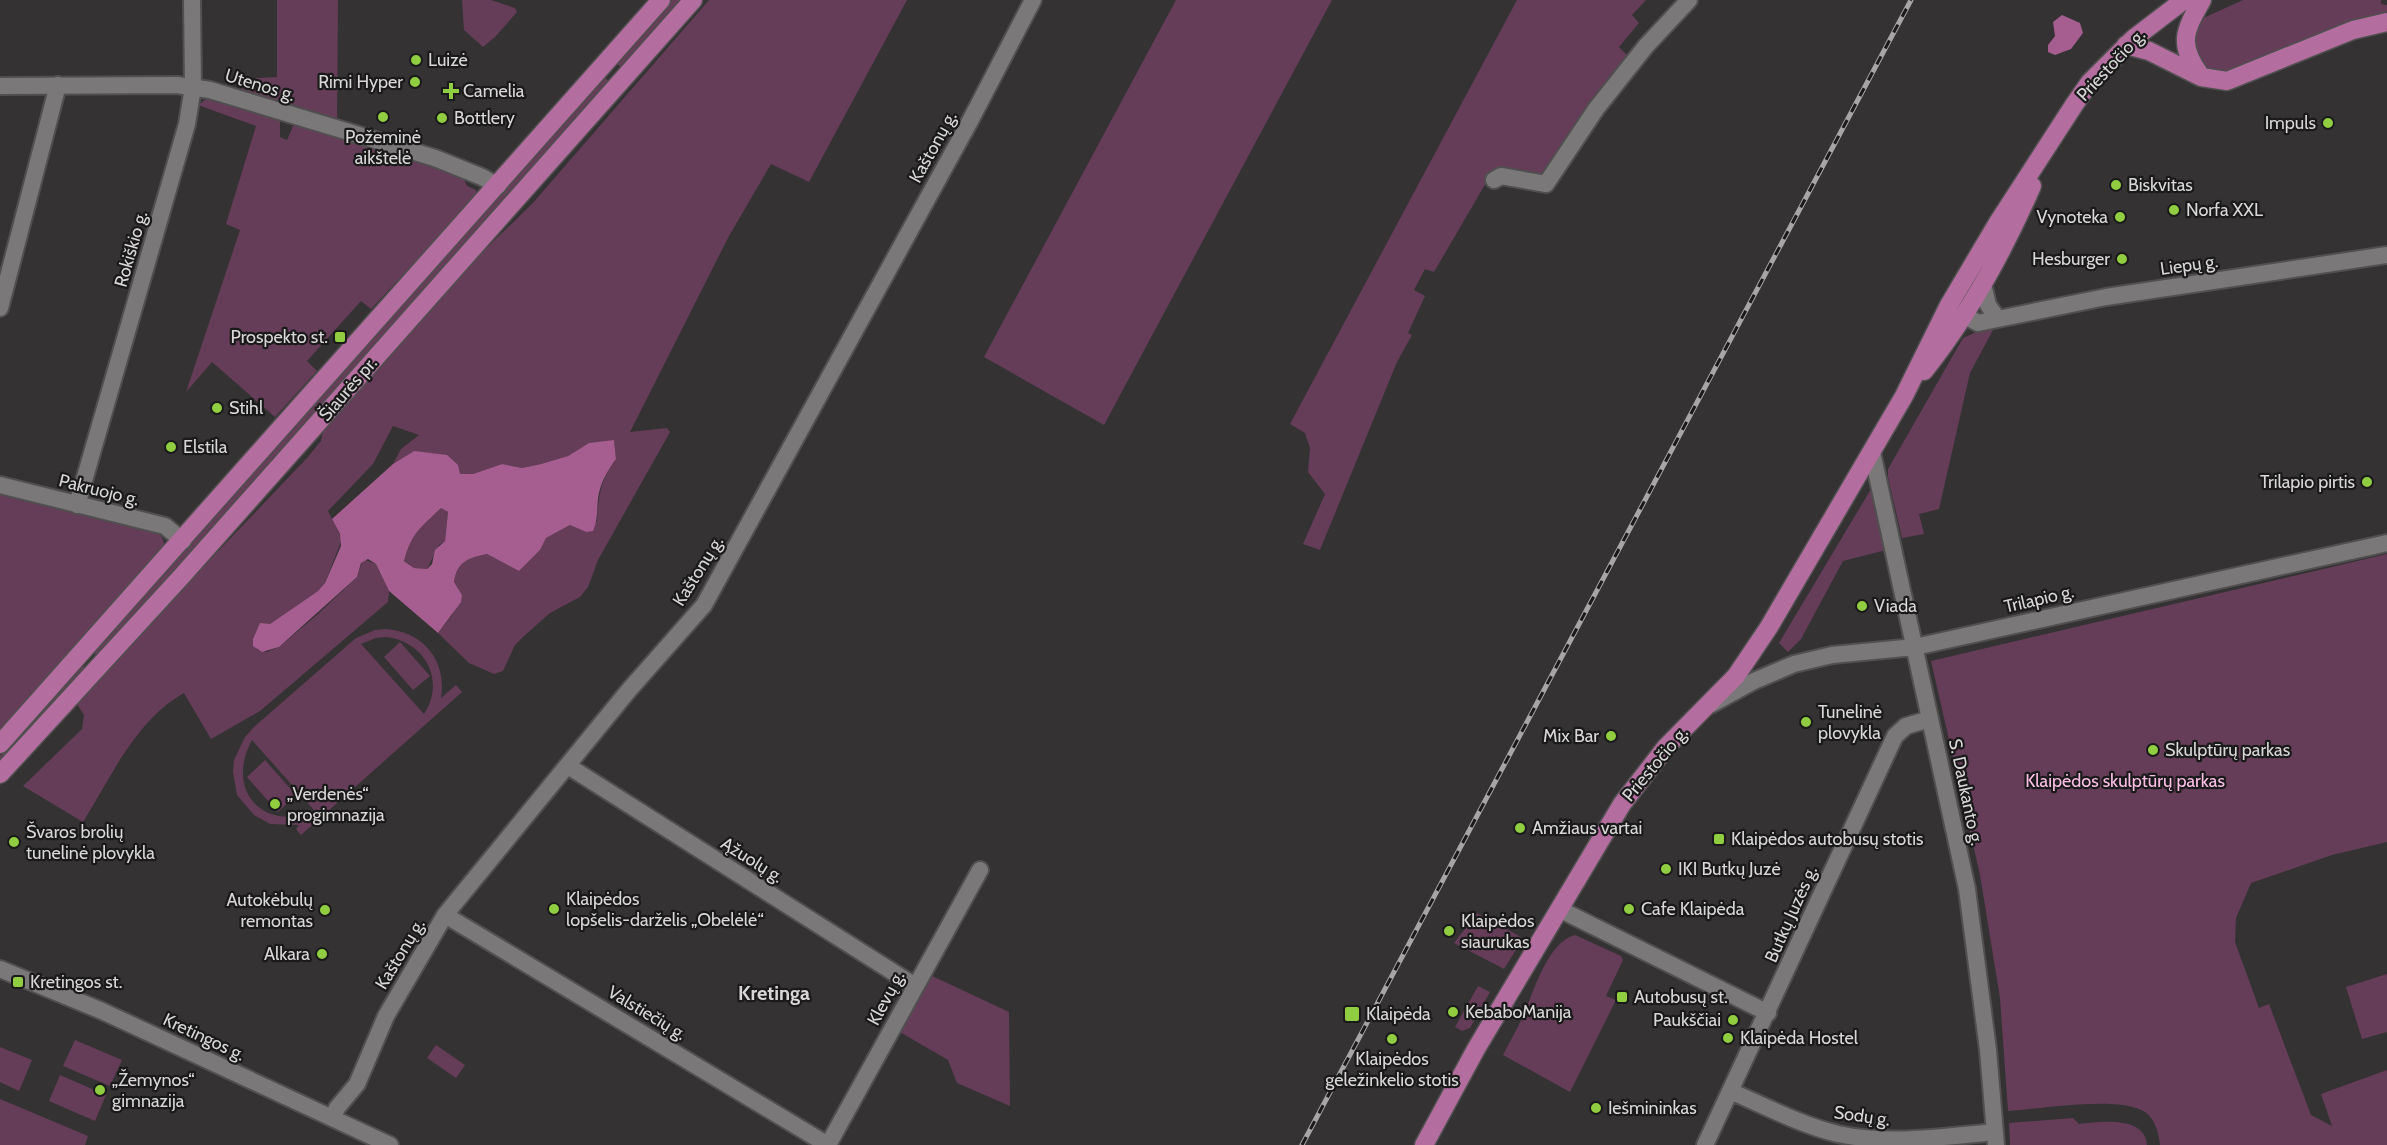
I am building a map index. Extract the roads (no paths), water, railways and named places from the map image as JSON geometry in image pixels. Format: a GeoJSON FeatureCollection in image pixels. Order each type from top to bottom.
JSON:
{"type":"FeatureCollection","features":[{"type":"Feature","properties":{"kind":"main road","name":"Šiaurės pr."},"geometry":{"type":"LineString","coordinates":[[0,744],[662,0]]}},
{"type":"Feature","properties":{"kind":"main road","name":"Šiaurės pr."},"geometry":{"type":"LineString","coordinates":[[0,774],[305,439],[693,0]]}},
{"type":"Feature","properties":{"kind":"main road"},"geometry":{"type":"LineString","coordinates":[[2157,0],[2129,42],[2201,77],[2227,81],[2353,30],[2387,22]]}},
{"type":"Feature","properties":{"kind":"main road","name":"Priestočio g."},"geometry":{"type":"LineString","coordinates":[[1424,1145],[1559,909],[1632,788],[1666,747],[1736,676],[1759,643],[1904,396],[1953,335],[1957,310],[1997,224],[2090,82],[2129,42],[2184,0]]}},
{"type":"Feature","properties":{"kind":"main road"},"geometry":{"type":"LineString","coordinates":[[2201,77],[2187,57],[2186,35],[2202,0]]}},
{"type":"Feature","properties":{"kind":"main road"},"geometry":{"type":"LineString","coordinates":[[598,71],[613,73],[616,86]]}},
{"type":"Feature","properties":{"kind":"main road","name":"Priestočio g."},"geometry":{"type":"LineString","coordinates":[[1957,310],[1983,284],[2012,233],[2052,141]]}},
{"type":"Feature","properties":{"kind":"main road"},"geometry":{"type":"LineString","coordinates":[[86,646],[86,655],[100,664]]}},
{"type":"Feature","properties":{"kind":"street","name":"Rokiškio g."},"geometry":{"type":"LineString","coordinates":[[77,505],[180,153],[193,87],[192,0]]}},
{"type":"Feature","properties":{"kind":"street","name":"Kaštonų g."},"geometry":{"type":"LineString","coordinates":[[333,1118],[337,1108],[357,1083],[386,1016],[446,915],[629,690],[704,605],[969,123],[1033,0]]}},
{"type":"Feature","properties":{"kind":"street"},"geometry":{"type":"LineString","coordinates":[[1494,180],[1501,176],[1546,184],[1596,108],[1646,46],[1689,0]]}},
{"type":"Feature","properties":{"kind":"street"},"geometry":{"type":"LineString","coordinates":[[0,308],[58,85]]}},
{"type":"Feature","properties":{"kind":"street","name":"Utenos g."},"geometry":{"type":"LineString","coordinates":[[0,86],[193,87],[236,97],[435,158],[498,186]]}},
{"type":"Feature","properties":{"kind":"street","name":"Liepų g."},"geometry":{"type":"LineString","coordinates":[[1957,310],[1978,322],[2106,297],[2387,255]]}},
{"type":"Feature","properties":{"kind":"street"},"geometry":{"type":"LineString","coordinates":[[1983,284],[1988,304],[1997,318]]}},
{"type":"Feature","properties":{"kind":"street","name":"S. Daukanto g."},"geometry":{"type":"LineString","coordinates":[[1872,452],[1975,939],[1995,1139]]}},
{"type":"Feature","properties":{"kind":"street","name":"Pakruojo g."},"geometry":{"type":"LineString","coordinates":[[0,485],[165,526],[183,541]]}},
{"type":"Feature","properties":{"kind":"street","name":"Trilapio g."},"geometry":{"type":"LineString","coordinates":[[1706,707],[1754,681],[1794,664],[1832,655],[1915,647],[2387,543]]}},
{"type":"Feature","properties":{"kind":"street","name":"Butkų Juzės g."},"geometry":{"type":"LineString","coordinates":[[1705,1145],[1895,736],[1906,726],[1930,718]]}},
{"type":"Feature","properties":{"kind":"street","name":"Ąžuolų g."},"geometry":{"type":"LineString","coordinates":[[568,766],[915,986]]}},
{"type":"Feature","properties":{"kind":"street","name":"Klevų g."},"geometry":{"type":"LineString","coordinates":[[828,1145],[980,870]]}},
{"type":"Feature","properties":{"kind":"street"},"geometry":{"type":"LineString","coordinates":[[1559,909],[1768,1013]]}},
{"type":"Feature","properties":{"kind":"street","name":"Valstiečių g."},"geometry":{"type":"LineString","coordinates":[[446,915],[828,1145]]}},
{"type":"Feature","properties":{"kind":"street","name":"Kretingos g."},"geometry":{"type":"LineString","coordinates":[[0,969],[102,1011],[390,1145]]}},
{"type":"Feature","properties":{"kind":"street","name":"Sodų g."},"geometry":{"type":"LineString","coordinates":[[1730,1091],[1818,1129],[1861,1138],[1907,1141],[1995,1139]]}},
{"type":"Feature","properties":{"kind":"railway"},"geometry":{"type":"LineString","coordinates":[[1302,1145],[1911,0]]}},
{"type":"Feature","properties":{"kind":"place","name":"Luizė"},"geometry":{"type":"Point","coordinates":[416,60]}},
{"type":"Feature","properties":{"kind":"place","name":"Rimi Hyper"},"geometry":{"type":"Point","coordinates":[415,82]}},
{"type":"Feature","properties":{"kind":"place","name":"Camelia"},"geometry":{"type":"Point","coordinates":[451,91]}},
{"type":"Feature","properties":{"kind":"place","name":"Požeminė aikštelė"},"geometry":{"type":"Point","coordinates":[383,117]}},
{"type":"Feature","properties":{"kind":"place","name":"Bottlery"},"geometry":{"type":"Point","coordinates":[442,118]}},
{"type":"Feature","properties":{"kind":"place","name":"Impuls"},"geometry":{"type":"Point","coordinates":[2328,123]}},
{"type":"Feature","properties":{"kind":"place","name":"Biskvitas"},"geometry":{"type":"Point","coordinates":[2116,185]}},
{"type":"Feature","properties":{"kind":"place","name":"Norfa XXL"},"geometry":{"type":"Point","coordinates":[2174,210]}},
{"type":"Feature","properties":{"kind":"place","name":"Vynoteka"},"geometry":{"type":"Point","coordinates":[2120,217]}},
{"type":"Feature","properties":{"kind":"place","name":"Hesburger"},"geometry":{"type":"Point","coordinates":[2122,259]}},
{"type":"Feature","properties":{"kind":"place","name":"Prospekto st."},"geometry":{"type":"Point","coordinates":[340,337]}},
{"type":"Feature","properties":{"kind":"place","name":"Stihl"},"geometry":{"type":"Point","coordinates":[217,408]}},
{"type":"Feature","properties":{"kind":"place","name":"Elstila"},"geometry":{"type":"Point","coordinates":[171,447]}},
{"type":"Feature","properties":{"kind":"place","name":"Trilapio pirtis"},"geometry":{"type":"Point","coordinates":[2367,482]}},
{"type":"Feature","properties":{"kind":"place","name":"Viada"},"geometry":{"type":"Point","coordinates":[1862,606]}},
{"type":"Feature","properties":{"kind":"place","name":"Tunelinė plovykla"},"geometry":{"type":"Point","coordinates":[1806,722]}},
{"type":"Feature","properties":{"kind":"place","name":"Mix Bar"},"geometry":{"type":"Point","coordinates":[1611,736]}},
{"type":"Feature","properties":{"kind":"place","name":"Skulptūrų parkas"},"geometry":{"type":"Point","coordinates":[2153,750]}},
{"type":"Feature","properties":{"kind":"place","name":"„Verdenės“ progimnazija"},"geometry":{"type":"Point","coordinates":[275,804]}},
{"type":"Feature","properties":{"kind":"place","name":"Amžiaus vartai"},"geometry":{"type":"Point","coordinates":[1520,828]}},
{"type":"Feature","properties":{"kind":"place","name":"Klaipėdos autobusų stotis"},"geometry":{"type":"Point","coordinates":[1719,839]}},
{"type":"Feature","properties":{"kind":"place","name":"Švaros brolių tunelinė plovykla"},"geometry":{"type":"Point","coordinates":[14,842]}},
{"type":"Feature","properties":{"kind":"place","name":"IKI Butkų Juzė"},"geometry":{"type":"Point","coordinates":[1666,869]}},
{"type":"Feature","properties":{"kind":"place","name":"Klaipėdos lopšelis-darželis „Obelėlė“"},"geometry":{"type":"Point","coordinates":[554,909]}},
{"type":"Feature","properties":{"kind":"place","name":"Cafe Klaipėda"},"geometry":{"type":"Point","coordinates":[1629,909]}},
{"type":"Feature","properties":{"kind":"place","name":"Autokėbulų remontas"},"geometry":{"type":"Point","coordinates":[325,910]}},
{"type":"Feature","properties":{"kind":"place","name":"Klaipėdos siaurukas"},"geometry":{"type":"Point","coordinates":[1449,931]}},
{"type":"Feature","properties":{"kind":"place","name":"Alkara"},"geometry":{"type":"Point","coordinates":[322,954]}},
{"type":"Feature","properties":{"kind":"place","name":"Kretingos st."},"geometry":{"type":"Point","coordinates":[18,982]}},
{"type":"Feature","properties":{"kind":"place","name":"Autobusų st."},"geometry":{"type":"Point","coordinates":[1622,997]}},
{"type":"Feature","properties":{"kind":"place","name":"KebaboManija"},"geometry":{"type":"Point","coordinates":[1453,1012]}},
{"type":"Feature","properties":{"kind":"place","name":"Klaipėda"},"geometry":{"type":"Point","coordinates":[1352,1014]}},
{"type":"Feature","properties":{"kind":"place","name":"Paukščiai"},"geometry":{"type":"Point","coordinates":[1733,1020]}},
{"type":"Feature","properties":{"kind":"place","name":"Klaipėda Hostel"},"geometry":{"type":"Point","coordinates":[1728,1038]}},
{"type":"Feature","properties":{"kind":"place","name":"Klaipėdos geležinkelio stotis"},"geometry":{"type":"Point","coordinates":[1392,1039]}},
{"type":"Feature","properties":{"kind":"place","name":"„Žemynos“ gimnazija"},"geometry":{"type":"Point","coordinates":[100,1090]}},
{"type":"Feature","properties":{"kind":"place","name":"Iešmininkas"},"geometry":{"type":"Point","coordinates":[1596,1108]}},
{"type":"Feature","properties":{"kind":"district","name":"Kretinga"},"geometry":{"type":"Point","coordinates":[774,993]}},
{"type":"Feature","properties":{"kind":"park label","name":"Klaipėdos skulptūrų parkas"},"geometry":{"type":"Point","coordinates":[2125,781]}}]}
